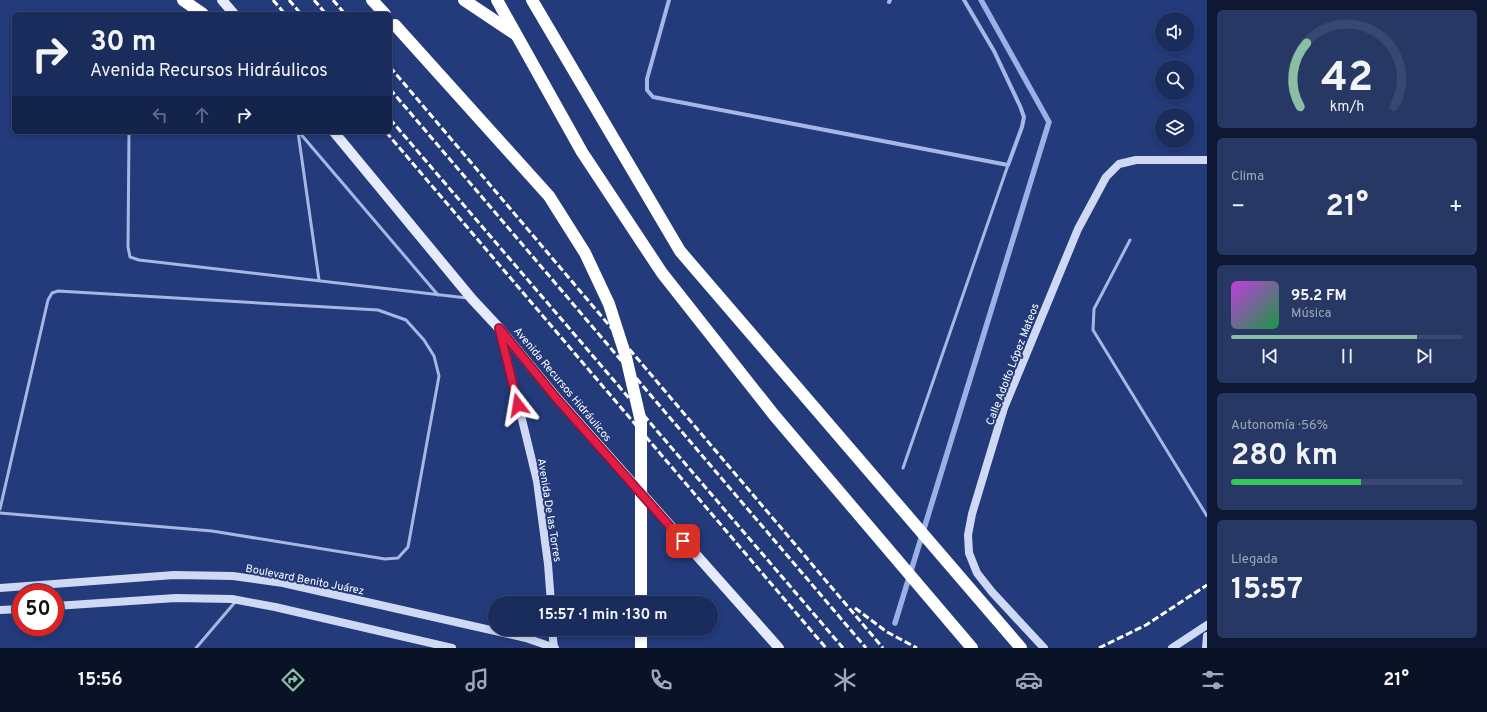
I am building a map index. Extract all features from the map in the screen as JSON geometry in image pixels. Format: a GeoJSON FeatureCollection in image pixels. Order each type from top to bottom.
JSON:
{"type":"FeatureCollection","features":[{"type":"Feature","properties":{"kind":"highway"},"geometry":{"type":"LineString","coordinates":[[183,0],[200,12]]}},
{"type":"Feature","properties":{"kind":"highway"},"geometry":{"type":"LineString","coordinates":[[372,0],[384,12]]}},
{"type":"Feature","properties":{"kind":"highway"},"geometry":{"type":"LineString","coordinates":[[377,0],[385,12]]}},
{"type":"Feature","properties":{"kind":"highway"},"geometry":{"type":"LineString","coordinates":[[464,0],[517,35]]}},
{"type":"Feature","properties":{"kind":"highway"},"geometry":{"type":"LineString","coordinates":[[497,0],[582,152],[662,273],[774,415],[972,648]]}},
{"type":"Feature","properties":{"kind":"highway"},"geometry":{"type":"LineString","coordinates":[[532,0],[680,251],[1021,648]]}},
{"type":"Feature","properties":{"kind":"highway"},"geometry":{"type":"LineString","coordinates":[[392,21],[549,196],[586,253],[609,304],[626,357],[641,422],[641,596]]}},
{"type":"Feature","properties":{"kind":"highway"},"geometry":{"type":"LineString","coordinates":[[641,636],[641,648]]}},
{"type":"Feature","properties":{"kind":"main road"},"geometry":{"type":"LineString","coordinates":[[222,0],[232,12]]}},
{"type":"Feature","properties":{"kind":"main road","name":"Avenida Recursos Hidráulicos"},"geometry":{"type":"LineString","coordinates":[[336,134],[556,398],[779,648]]}},
{"type":"Feature","properties":{"kind":"main road","name":"Calle Adolfo López Mateos"},"geometry":{"type":"LineString","coordinates":[[1044,648],[992,592],[977,573],[969,553],[968,536],[972,514],[1004,408],[1078,229],[1106,177],[1119,164],[1136,160],[1207,160]]}},
{"type":"Feature","properties":{"kind":"main road","name":"Avenida De las Torres"},"geometry":{"type":"LineString","coordinates":[[499,328],[537,481],[548,564],[550,596]]}},
{"type":"Feature","properties":{"kind":"main road","name":"Boulevard Benito Juárez"},"geometry":{"type":"LineString","coordinates":[[0,588],[174,576],[233,576],[283,583],[526,638],[554,648]]}},
{"type":"Feature","properties":{"kind":"main road"},"geometry":{"type":"LineString","coordinates":[[64,605],[176,598],[237,600],[275,607],[452,648]]}},
{"type":"Feature","properties":{"kind":"main road"},"geometry":{"type":"LineString","coordinates":[[0,610],[12,609]]}},
{"type":"Feature","properties":{"kind":"main road"},"geometry":{"type":"LineString","coordinates":[[1172,648],[1207,625]]}},
{"type":"Feature","properties":{"kind":"main road"},"geometry":{"type":"LineString","coordinates":[[553,636],[554,648]]}},
{"type":"Feature","properties":{"kind":"main road"},"geometry":{"type":"LineString","coordinates":[[1206,648],[1207,636]]}},
{"type":"Feature","properties":{"kind":"street"},"geometry":{"type":"LineString","coordinates":[[669,0],[647,79],[647,90],[653,97],[1008,165],[1022,127],[1024,117],[994,51],[964,0]]}},
{"type":"Feature","properties":{"kind":"lane"},"geometry":{"type":"LineString","coordinates":[[129,134],[128,247],[130,257],[139,260],[472,299]]}},
{"type":"Feature","properties":{"kind":"lane"},"geometry":{"type":"LineString","coordinates":[[299,134],[319,280]]}},
{"type":"Feature","properties":{"kind":"lane"},"geometry":{"type":"LineString","coordinates":[[301,134],[438,295]]}},
{"type":"Feature","properties":{"kind":"lane"},"geometry":{"type":"LineString","coordinates":[[903,468],[1008,165]]}},
{"type":"Feature","properties":{"kind":"lane"},"geometry":{"type":"LineString","coordinates":[[1130,240],[1094,309],[1093,330],[1207,516]]}},
{"type":"Feature","properties":{"kind":"lane"},"geometry":{"type":"LineString","coordinates":[[0,509],[48,300],[52,293],[58,291],[378,310],[406,320],[424,340],[434,356],[439,376],[408,547],[398,558],[385,559],[212,531],[0,513]]}},
{"type":"Feature","properties":{"kind":"lane"},"geometry":{"type":"LineString","coordinates":[[196,648],[237,600]]}},
{"type":"Feature","properties":{"kind":"waterway"},"geometry":{"type":"LineString","coordinates":[[895,623],[1049,122],[981,0]]}},
{"type":"Feature","properties":{"kind":"railway"},"geometry":{"type":"LineString","coordinates":[[273,0],[283,12]]}},
{"type":"Feature","properties":{"kind":"railway"},"geometry":{"type":"LineString","coordinates":[[289,0],[299,12]]}},
{"type":"Feature","properties":{"kind":"railway"},"geometry":{"type":"LineString","coordinates":[[314,0],[324,12]]}},
{"type":"Feature","properties":{"kind":"railway"},"geometry":{"type":"LineString","coordinates":[[333,0],[343,12]]}},
{"type":"Feature","properties":{"kind":"railway"},"geometry":{"type":"LineString","coordinates":[[392,69],[883,648]]}},
{"type":"Feature","properties":{"kind":"railway"},"geometry":{"type":"LineString","coordinates":[[392,91],[866,648]]}},
{"type":"Feature","properties":{"kind":"railway"},"geometry":{"type":"LineString","coordinates":[[392,121],[843,648]]}},
{"type":"Feature","properties":{"kind":"railway"},"geometry":{"type":"LineString","coordinates":[[388,134],[826,648]]}},
{"type":"Feature","properties":{"kind":"railway"},"geometry":{"type":"LineString","coordinates":[[1099,648],[1146,625],[1207,585]]}},
{"type":"Feature","properties":{"kind":"railway"},"geometry":{"type":"LineString","coordinates":[[855,608],[887,632],[917,648]]}},
{"type":"Feature","properties":{"kind":"route"},"geometry":{"type":"LineString","coordinates":[[518,405],[499,328],[556,398],[683,541]]}}]}
